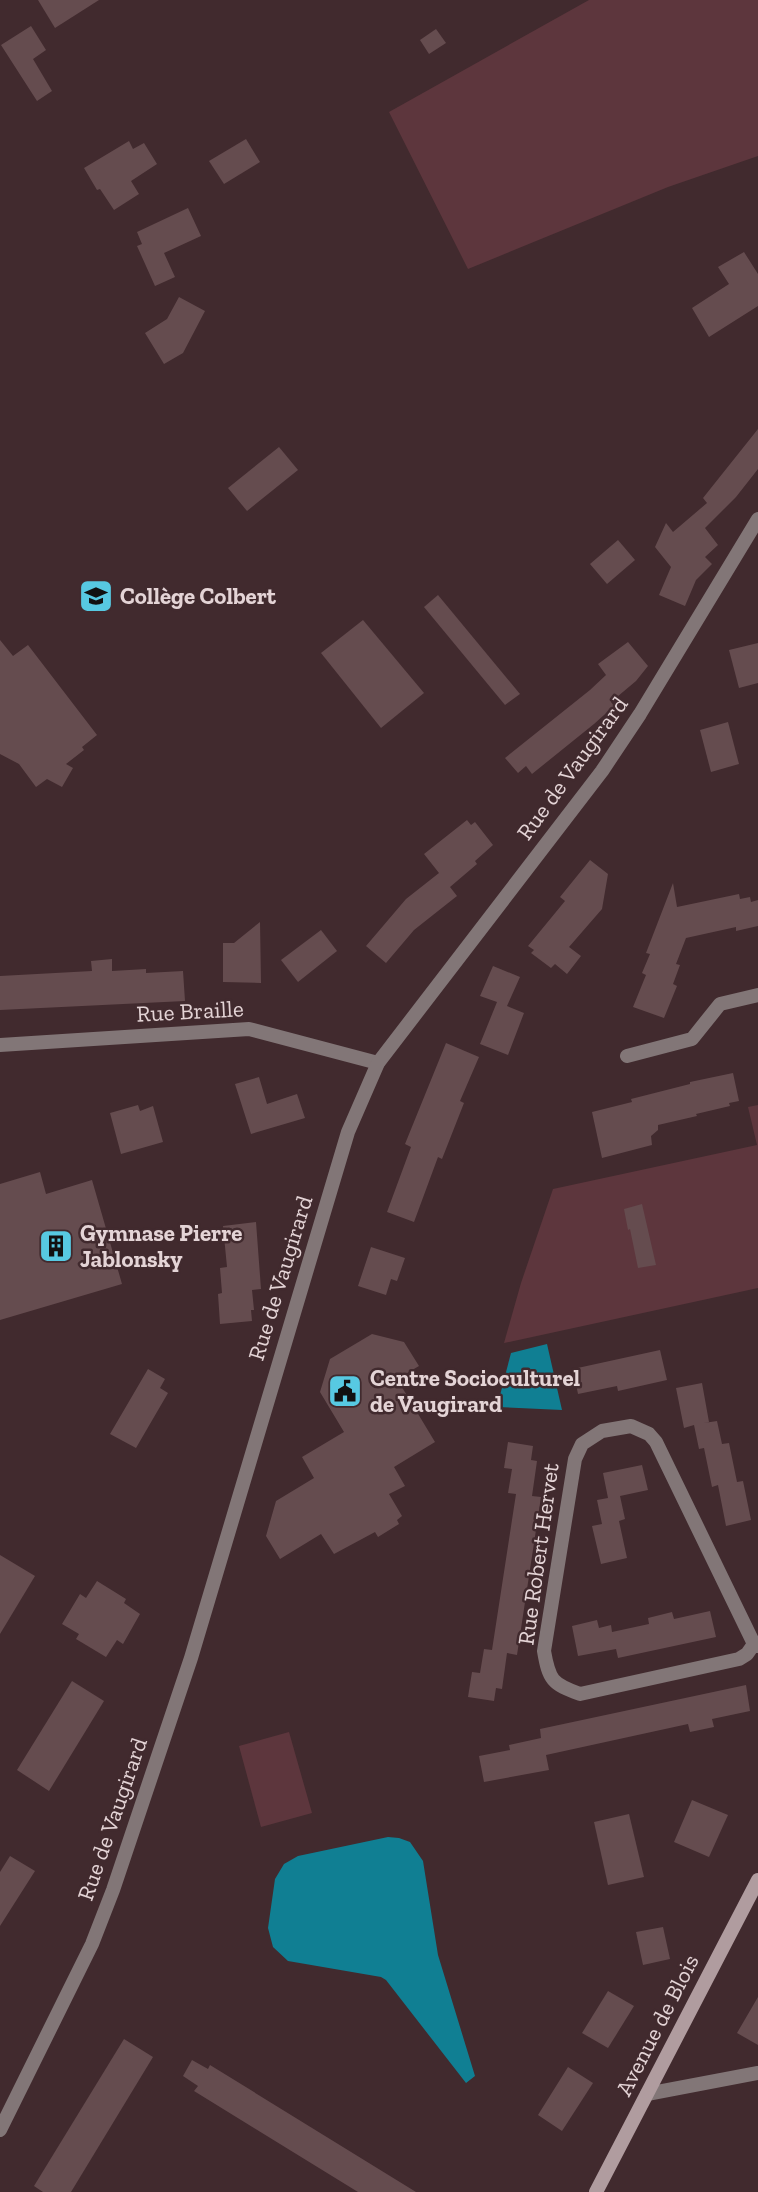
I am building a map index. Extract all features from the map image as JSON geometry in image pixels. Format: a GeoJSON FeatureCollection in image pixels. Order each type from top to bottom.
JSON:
{"type":"FeatureCollection","features":[{"type":"Feature","properties":{"kind":"main road","name":"Avenue de Blois"},"geometry":{"type":"LineString","coordinates":[[596,2192],[758,1880]]}},
{"type":"Feature","properties":{"kind":"street","name":"Rue de Vaugirard"},"geometry":{"type":"LineString","coordinates":[[0,2130],[92,1944],[113,1890],[191,1658],[348,1132],[378,1063],[602,771],[640,714],[758,519]]}},
{"type":"Feature","properties":{"kind":"street"},"geometry":{"type":"LineString","coordinates":[[627,1056],[692,1039],[720,1004],[758,995]]}},
{"type":"Feature","properties":{"kind":"street","name":"Rue Braille"},"geometry":{"type":"LineString","coordinates":[[0,1045],[249,1029],[378,1063]]}},
{"type":"Feature","properties":{"kind":"street","name":"Rue Robert Hervet"},"geometry":{"type":"LineString","coordinates":[[631,1426],[649,1433],[656,1442],[756,1645],[739,1659],[580,1694],[558,1686],[548,1673],[544,1651],[575,1459],[582,1444],[602,1431],[631,1426]]}},
{"type":"Feature","properties":{"kind":"street"},"geometry":{"type":"LineString","coordinates":[[647,2094],[758,2073]]}},
{"type":"Feature","properties":{"kind":"shaded area"},"geometry":{"type":"Polygon","coordinates":[[[589,0],[758,0],[758,156],[668,187],[468,269],[389,112],[589,0]]]}},
{"type":"Feature","properties":{"kind":"shaded area"},"geometry":{"type":"Polygon","coordinates":[[[758,1105],[758,1288],[504,1343],[553,1189],[757,1145],[748,1107],[758,1105]]]}},
{"type":"Feature","properties":{"kind":"shaded area"},"geometry":{"type":"Polygon","coordinates":[[[289,1732],[312,1813],[261,1827],[239,1746],[289,1732]]]}},
{"type":"Feature","properties":{"kind":"water"},"geometry":{"type":"Polygon","coordinates":[[[547,1344],[562,1410],[497,1407],[511,1353],[547,1344]]]}},
{"type":"Feature","properties":{"kind":"water"},"geometry":{"type":"Polygon","coordinates":[[[388,1837],[410,1842],[423,1861],[438,1955],[475,2076],[466,2083],[386,1980],[288,1961],[273,1947],[268,1928],[275,1879],[284,1864],[298,1856],[388,1837]]]}},
{"type":"Feature","properties":{"kind":"building"},"geometry":{"type":"Polygon","coordinates":[[[38,0],[99,0],[55,28],[38,0]]]}},
{"type":"Feature","properties":{"kind":"building"},"geometry":{"type":"Polygon","coordinates":[[[31,26],[46,50],[33,59],[52,91],[37,101],[1,45],[31,26]]]}},
{"type":"Feature","properties":{"kind":"building"},"geometry":{"type":"Polygon","coordinates":[[[436,29],[446,43],[429,54],[420,40],[436,29]]]}},
{"type":"Feature","properties":{"kind":"building"},"geometry":{"type":"Polygon","coordinates":[[[246,139],[260,162],[224,184],[209,161],[246,139]]]}},
{"type":"Feature","properties":{"kind":"building"},"geometry":{"type":"Polygon","coordinates":[[[129,141],[133,149],[144,143],[157,164],[131,181],[139,194],[114,210],[100,189],[97,190],[84,168],[129,141]]]}},
{"type":"Feature","properties":{"kind":"building"},"geometry":{"type":"Polygon","coordinates":[[[188,208],[201,236],[164,253],[175,277],[155,286],[137,246],[142,244],[137,232],[188,208]]]}},
{"type":"Feature","properties":{"kind":"building"},"geometry":{"type":"Polygon","coordinates":[[[744,252],[758,274],[758,306],[709,337],[692,308],[729,284],[718,267],[744,252]]]}},
{"type":"Feature","properties":{"kind":"building"},"geometry":{"type":"Polygon","coordinates":[[[179,297],[205,311],[183,353],[164,364],[145,333],[167,319],[179,297]]]}},
{"type":"Feature","properties":{"kind":"building"},"geometry":{"type":"Polygon","coordinates":[[[758,429],[758,469],[736,497],[705,528],[718,545],[705,557],[712,564],[696,580],[685,606],[659,595],[671,567],[655,547],[666,523],[673,532],[707,503],[703,498],[758,429]]]}},
{"type":"Feature","properties":{"kind":"building"},"geometry":{"type":"Polygon","coordinates":[[[279,447],[298,470],[247,511],[228,488],[279,447]]]}},
{"type":"Feature","properties":{"kind":"building"},"geometry":{"type":"Polygon","coordinates":[[[618,540],[635,560],[607,584],[590,564],[618,540]]]}},
{"type":"Feature","properties":{"kind":"building"},"geometry":{"type":"Polygon","coordinates":[[[438,595],[520,694],[505,705],[424,607],[438,595]]]}},
{"type":"Feature","properties":{"kind":"building"},"geometry":{"type":"Polygon","coordinates":[[[363,620],[424,693],[381,728],[321,653],[363,620]]]}},
{"type":"Feature","properties":{"kind":"building"},"geometry":{"type":"Polygon","coordinates":[[[0,640],[13,656],[28,645],[97,735],[66,764],[73,768],[62,787],[47,779],[36,787],[19,764],[0,754],[0,640]]]}},
{"type":"Feature","properties":{"kind":"building"},"geometry":{"type":"Polygon","coordinates":[[[628,642],[648,666],[636,681],[611,702],[614,706],[594,724],[532,774],[526,766],[518,773],[505,758],[606,675],[598,664],[628,642]]]}},
{"type":"Feature","properties":{"kind":"building"},"geometry":{"type":"Polygon","coordinates":[[[758,643],[758,683],[739,688],[729,650],[758,643]]]}},
{"type":"Feature","properties":{"kind":"building"},"geometry":{"type":"Polygon","coordinates":[[[728,722],[739,764],[711,772],[700,730],[728,722]]]}},
{"type":"Feature","properties":{"kind":"building"},"geometry":{"type":"Polygon","coordinates":[[[467,820],[471,825],[475,822],[493,845],[475,861],[477,864],[450,887],[457,896],[414,930],[386,963],[366,946],[406,899],[439,873],[424,854],[467,820]]]}},
{"type":"Feature","properties":{"kind":"building"},"geometry":{"type":"Polygon","coordinates":[[[590,860],[608,874],[602,909],[569,947],[581,956],[567,974],[555,964],[551,968],[531,953],[534,950],[528,946],[565,901],[560,897],[590,860]]]}},
{"type":"Feature","properties":{"kind":"building"},"geometry":{"type":"Polygon","coordinates":[[[673,883],[677,907],[739,894],[740,899],[750,897],[751,902],[758,900],[758,926],[736,931],[736,927],[686,938],[676,964],[680,965],[673,984],[677,986],[664,1018],[633,1007],[646,975],[642,973],[650,954],[646,953],[673,883]]]}},
{"type":"Feature","properties":{"kind":"building"},"geometry":{"type":"Polygon","coordinates":[[[260,922],[261,983],[223,982],[223,943],[234,943],[260,922]]]}},
{"type":"Feature","properties":{"kind":"building"},"geometry":{"type":"Polygon","coordinates":[[[321,930],[337,951],[298,982],[281,960],[321,930]]]}},
{"type":"Feature","properties":{"kind":"building"},"geometry":{"type":"Polygon","coordinates":[[[112,959],[112,971],[183,971],[185,1001],[0,1010],[0,976],[92,971],[91,961],[112,959]]]}},
{"type":"Feature","properties":{"kind":"building"},"geometry":{"type":"Polygon","coordinates":[[[493,966],[520,977],[507,1006],[524,1013],[508,1055],[480,1044],[497,1002],[480,996],[493,966]]]}},
{"type":"Feature","properties":{"kind":"building"},"geometry":{"type":"Polygon","coordinates":[[[446,1043],[479,1057],[460,1101],[464,1103],[442,1159],[438,1157],[414,1222],[387,1212],[411,1147],[405,1144],[446,1043]]]}},
{"type":"Feature","properties":{"kind":"building"},"geometry":{"type":"Polygon","coordinates":[[[733,1073],[739,1101],[729,1103],[730,1106],[696,1114],[697,1116],[658,1125],[658,1130],[651,1136],[652,1145],[602,1158],[592,1112],[632,1102],[631,1099],[690,1082],[733,1073]]]}},
{"type":"Feature","properties":{"kind":"building"},"geometry":{"type":"Polygon","coordinates":[[[259,1077],[267,1104],[297,1094],[305,1118],[251,1134],[235,1084],[259,1077]]]}},
{"type":"Feature","properties":{"kind":"building"},"geometry":{"type":"Polygon","coordinates":[[[138,1105],[140,1111],[153,1106],[163,1142],[121,1154],[110,1113],[138,1105]]]}},
{"type":"Feature","properties":{"kind":"building","name":"Gymnase Pierre Jablonsky"},"geometry":{"type":"Polygon","coordinates":[[[40,1172],[46,1194],[92,1180],[122,1284],[0,1320],[0,1184],[40,1172]]]}},
{"type":"Feature","properties":{"kind":"building"},"geometry":{"type":"Polygon","coordinates":[[[642,1204],[656,1265],[638,1268],[624,1209],[642,1204]]]}},
{"type":"Feature","properties":{"kind":"building"},"geometry":{"type":"Polygon","coordinates":[[[256,1222],[261,1289],[252,1290],[252,1321],[220,1324],[220,1268],[227,1267],[223,1226],[256,1222]]]}},
{"type":"Feature","properties":{"kind":"building"},"geometry":{"type":"Polygon","coordinates":[[[371,1247],[405,1258],[397,1281],[391,1279],[386,1295],[358,1286],[371,1247]]]}},
{"type":"Feature","properties":{"kind":"building"},"geometry":{"type":"Polygon","coordinates":[[[372,1334],[404,1342],[419,1366],[397,1379],[435,1442],[394,1467],[405,1486],[389,1494],[402,1516],[397,1520],[399,1524],[378,1537],[375,1532],[334,1554],[321,1534],[280,1559],[266,1536],[276,1501],[314,1478],[302,1457],[344,1432],[320,1392],[330,1359],[372,1334]]]}},
{"type":"Feature","properties":{"kind":"building"},"geometry":{"type":"Polygon","coordinates":[[[660,1350],[667,1380],[618,1391],[617,1386],[578,1394],[573,1369],[660,1350]]]}},
{"type":"Feature","properties":{"kind":"building"},"geometry":{"type":"Polygon","coordinates":[[[148,1369],[165,1379],[160,1388],[168,1393],[136,1448],[110,1434],[148,1369]]]}},
{"type":"Feature","properties":{"kind":"building"},"geometry":{"type":"Polygon","coordinates":[[[702,1383],[709,1422],[704,1423],[717,1421],[722,1444],[729,1443],[737,1482],[743,1481],[751,1520],[726,1526],[718,1485],[712,1487],[704,1448],[699,1449],[694,1425],[684,1428],[676,1388],[702,1383]]]}},
{"type":"Feature","properties":{"kind":"building"},"geometry":{"type":"Polygon","coordinates":[[[508,1442],[533,1446],[531,1460],[537,1461],[532,1496],[541,1497],[517,1655],[507,1653],[502,1689],[496,1688],[494,1701],[468,1697],[472,1672],[480,1673],[484,1649],[492,1650],[516,1494],[508,1493],[512,1469],[504,1468],[508,1442]]]}},
{"type":"Feature","properties":{"kind":"building"},"geometry":{"type":"Polygon","coordinates":[[[642,1465],[648,1490],[620,1496],[625,1519],[619,1521],[627,1558],[601,1564],[592,1526],[602,1524],[597,1500],[608,1498],[603,1473],[642,1465]]]}},
{"type":"Feature","properties":{"kind":"building"},"geometry":{"type":"Polygon","coordinates":[[[0,1555],[35,1576],[0,1634],[0,1555]]]}},
{"type":"Feature","properties":{"kind":"building"},"geometry":{"type":"Polygon","coordinates":[[[97,1581],[126,1599],[124,1603],[140,1614],[123,1644],[117,1640],[106,1657],[76,1639],[79,1634],[62,1624],[80,1594],[86,1598],[97,1581]]]}},
{"type":"Feature","properties":{"kind":"building"},"geometry":{"type":"Polygon","coordinates":[[[710,1611],[716,1637],[618,1658],[616,1649],[578,1656],[572,1626],[597,1620],[599,1628],[611,1625],[612,1632],[649,1624],[648,1618],[672,1612],[674,1619],[710,1611]]]}},
{"type":"Feature","properties":{"kind":"building"},"geometry":{"type":"Polygon","coordinates":[[[72,1681],[104,1701],[49,1791],[17,1770],[72,1681]]]}},
{"type":"Feature","properties":{"kind":"building"},"geometry":{"type":"Polygon","coordinates":[[[746,1685],[750,1711],[712,1719],[714,1727],[690,1732],[688,1724],[546,1755],[549,1770],[484,1782],[479,1756],[510,1750],[509,1745],[541,1738],[540,1729],[746,1685]]]}},
{"type":"Feature","properties":{"kind":"building"},"geometry":{"type":"Polygon","coordinates":[[[692,1800],[728,1815],[709,1857],[674,1842],[692,1800]]]}},
{"type":"Feature","properties":{"kind":"building"},"geometry":{"type":"Polygon","coordinates":[[[629,1814],[644,1877],[608,1885],[594,1822],[629,1814]]]}},
{"type":"Feature","properties":{"kind":"building"},"geometry":{"type":"Polygon","coordinates":[[[10,1856],[35,1871],[0,1926],[0,1872],[10,1856]]]}},
{"type":"Feature","properties":{"kind":"building"},"geometry":{"type":"Polygon","coordinates":[[[663,1927],[670,1959],[643,1965],[636,1932],[663,1927]]]}},
{"type":"Feature","properties":{"kind":"building"},"geometry":{"type":"Polygon","coordinates":[[[608,1991],[634,2006],[608,2048],[582,2033],[608,1991]]]}},
{"type":"Feature","properties":{"kind":"building"},"geometry":{"type":"Polygon","coordinates":[[[758,1997],[758,2045],[737,2033],[758,1997]]]}},
{"type":"Feature","properties":{"kind":"building"},"geometry":{"type":"Polygon","coordinates":[[[124,2039],[153,2057],[71,2192],[43,2192],[34,2186],[124,2039]]]}},
{"type":"Feature","properties":{"kind":"building"},"geometry":{"type":"Polygon","coordinates":[[[192,2060],[208,2069],[210,2065],[416,2192],[358,2192],[194,2091],[198,2086],[183,2076],[192,2060]]]}},
{"type":"Feature","properties":{"kind":"building"},"geometry":{"type":"Polygon","coordinates":[[[568,2067],[593,2083],[562,2131],[538,2115],[568,2067]]]}},
{"type":"Feature","properties":{"kind":"place","name":"Collège Colbert"},"geometry":{"type":"Point","coordinates":[96,596]}},
{"type":"Feature","properties":{"kind":"place","name":"Gymnase Pierre Jablonsky"},"geometry":{"type":"Point","coordinates":[56,1246]}},
{"type":"Feature","properties":{"kind":"place","name":"Centre Socioculturel de Vaugirard"},"geometry":{"type":"Point","coordinates":[345,1391]}}]}
